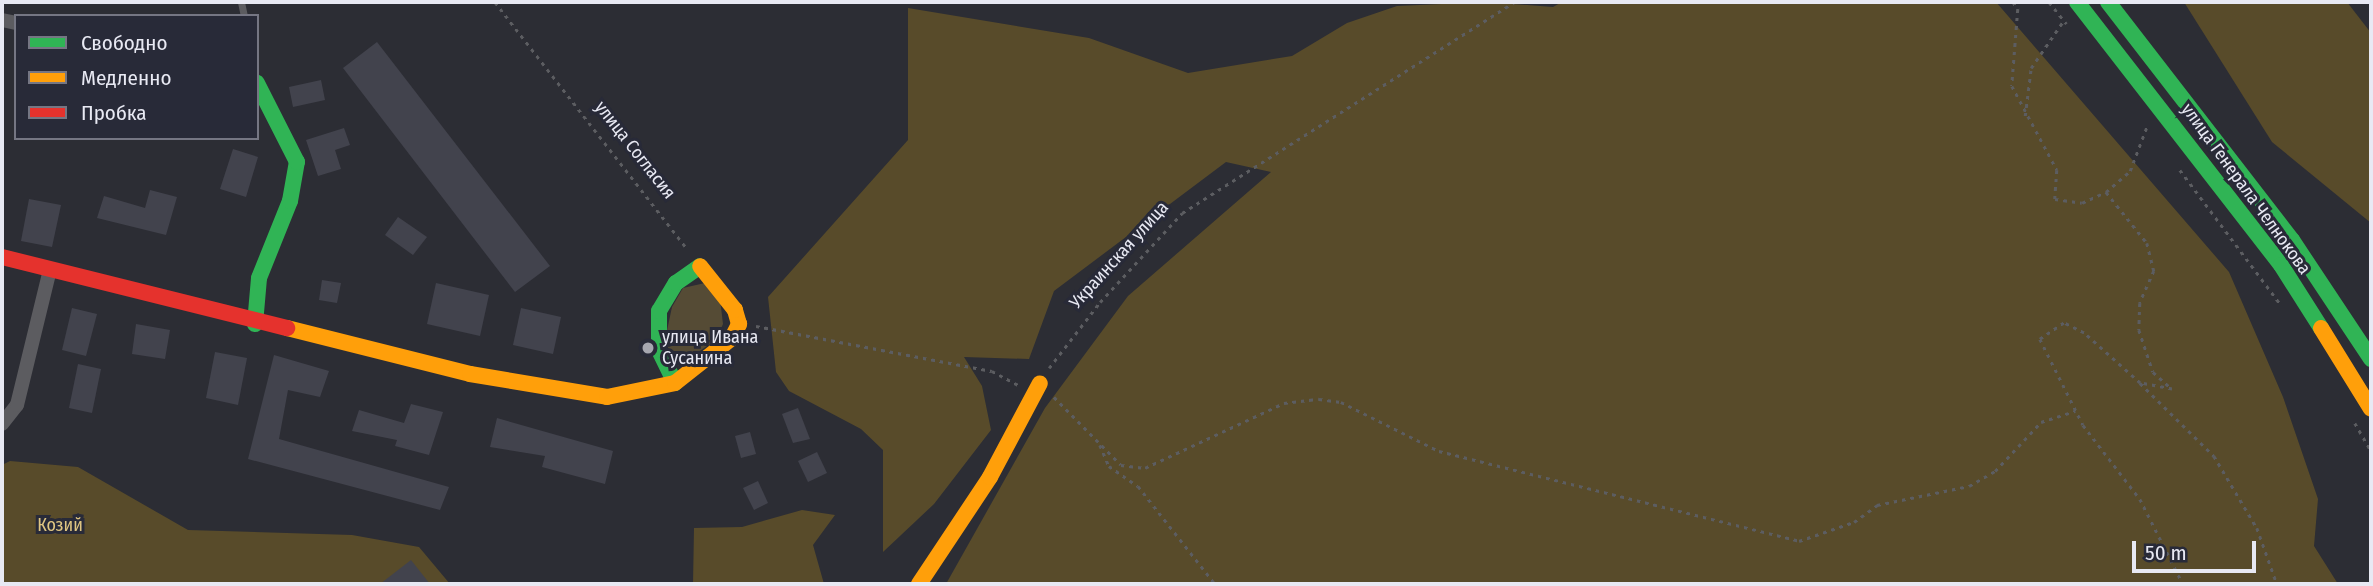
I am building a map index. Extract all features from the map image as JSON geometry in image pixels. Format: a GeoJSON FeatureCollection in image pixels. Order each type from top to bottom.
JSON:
{"type":"FeatureCollection","features":[{"type":"Feature","properties":{"kind":"street","name":"улица Генерала Челнокова"},"geometry":{"type":"LineString","coordinates":[[2077,2],[2281,265],[2371,409]]}},
{"type":"Feature","properties":{"kind":"street","name":"улица Генерала Челнокова"},"geometry":{"type":"LineString","coordinates":[[2108,2],[2262,198],[2371,359]]}},
{"type":"Feature","properties":{"kind":"street"},"geometry":{"type":"LineString","coordinates":[[255,324],[259,278],[290,201],[297,162],[259,87]]}},
{"type":"Feature","properties":{"kind":"street"},"geometry":{"type":"LineString","coordinates":[[2,257],[255,324],[470,374],[607,397],[675,383],[720,350],[738,324],[720,287],[699,264],[676,283],[659,311],[659,350],[675,383]]}},
{"type":"Feature","properties":{"kind":"street"},"geometry":{"type":"LineString","coordinates":[[2,425],[17,405],[50,270]]}},
{"type":"Feature","properties":{"kind":"street"},"geometry":{"type":"LineString","coordinates":[[919,584],[990,477],[1036,388]]}},
{"type":"Feature","properties":{"kind":"path","name":"улица Согласия"},"geometry":{"type":"LineString","coordinates":[[495,2],[699,264]]}},
{"type":"Feature","properties":{"kind":"path","name":"Украинская улица"},"geometry":{"type":"LineString","coordinates":[[1036,388],[1100,302],[1182,213],[1515,2]]}},
{"type":"Feature","properties":{"kind":"path"},"geometry":{"type":"LineString","coordinates":[[2013,2],[2018,9],[2012,86],[2025,116],[2057,170],[2055,199],[2082,203],[2106,192],[2130,171],[2147,126]]}},
{"type":"Feature","properties":{"kind":"path"},"geometry":{"type":"LineString","coordinates":[[2049,2],[2073,30]]}},
{"type":"Feature","properties":{"kind":"path"},"geometry":{"type":"LineString","coordinates":[[2025,116],[2031,68],[2064,20]]}},
{"type":"Feature","properties":{"kind":"path"},"geometry":{"type":"LineString","coordinates":[[2139,115],[2155,137]]}},
{"type":"Feature","properties":{"kind":"path"},"geometry":{"type":"LineString","coordinates":[[2172,158],[2289,317]]}},
{"type":"Feature","properties":{"kind":"path"},"geometry":{"type":"LineString","coordinates":[[2106,192],[2147,243],[2154,271],[2140,303],[2138,330],[2153,372],[2172,389],[2140,383]]}},
{"type":"Feature","properties":{"kind":"path"},"geometry":{"type":"LineString","coordinates":[[738,324],[992,371],[1057,397],[1076,425],[1121,465],[1145,468],[1284,403],[1342,402],[1439,451],[1799,541],[1854,522],[1877,505],[1969,486],[1995,471],[2041,422],[2075,411]]}},
{"type":"Feature","properties":{"kind":"path"},"geometry":{"type":"LineString","coordinates":[[2183,584],[2140,499],[2075,411],[2039,340],[2059,324],[2084,333],[2140,383],[2214,456],[2257,528],[2277,584]]}},
{"type":"Feature","properties":{"kind":"path"},"geometry":{"type":"LineString","coordinates":[[2352,417],[2371,451]]}},
{"type":"Feature","properties":{"kind":"path"},"geometry":{"type":"LineString","coordinates":[[1100,445],[1109,466],[1138,486],[1215,584]]}},
{"type":"Feature","properties":{"kind":"shaded area","name":"улица Ивана Сусанина"},"geometry":{"type":"Polygon","coordinates":[[[705,283],[720,299],[723,324],[716,340],[676,367],[665,340],[672,307],[683,288],[705,283]]]}},
{"type":"Feature","properties":{"kind":"green space"},"geometry":{"type":"Polygon","coordinates":[[[1487,2],[1553,7],[1562,2],[1996,2],[2229,272],[2283,397],[2318,499],[2314,546],[2338,584],[946,584],[1045,408],[1128,296],[1271,172],[1226,162],[1054,291],[1029,359],[964,357],[982,386],[991,430],[934,504],[883,552],[883,450],[861,429],[789,391],[776,372],[768,297],[908,140],[908,8],[1089,38],[1188,73],[1292,56],[1347,23],[1397,6],[1487,2]]]}},
{"type":"Feature","properties":{"kind":"green space"},"geometry":{"type":"Polygon","coordinates":[[[2184,2],[2347,2],[2371,33],[2371,223],[2272,142],[2184,2]]]}},
{"type":"Feature","properties":{"kind":"green space","name":"Козий"},"geometry":{"type":"Polygon","coordinates":[[[10,461],[78,467],[188,530],[352,535],[419,547],[450,584],[2,584],[2,465],[10,461]]]}},
{"type":"Feature","properties":{"kind":"green space"},"geometry":{"type":"Polygon","coordinates":[[[802,510],[835,515],[813,545],[824,584],[693,584],[694,528],[742,527],[802,510]]]}},
{"type":"Feature","properties":{"kind":"building"},"geometry":{"type":"Polygon","coordinates":[[[377,42],[550,266],[515,292],[343,68],[377,42]]]}},
{"type":"Feature","properties":{"kind":"building"},"geometry":{"type":"Polygon","coordinates":[[[321,80],[325,100],[293,107],[289,87],[321,80]]]}},
{"type":"Feature","properties":{"kind":"building"},"geometry":{"type":"Polygon","coordinates":[[[344,128],[350,145],[335,150],[341,169],[318,176],[306,140],[344,128]]]}},
{"type":"Feature","properties":{"kind":"building"},"geometry":{"type":"Polygon","coordinates":[[[233,149],[258,157],[246,197],[220,189],[233,149]]]}},
{"type":"Feature","properties":{"kind":"building"},"geometry":{"type":"Polygon","coordinates":[[[150,190],[177,197],[166,235],[97,218],[104,196],[145,208],[150,190]]]}},
{"type":"Feature","properties":{"kind":"building"},"geometry":{"type":"Polygon","coordinates":[[[29,199],[61,205],[52,247],[21,241],[29,199]]]}},
{"type":"Feature","properties":{"kind":"building"},"geometry":{"type":"Polygon","coordinates":[[[398,217],[427,237],[413,255],[385,235],[398,217]]]}},
{"type":"Feature","properties":{"kind":"building"},"geometry":{"type":"Polygon","coordinates":[[[322,280],[341,283],[337,303],[319,300],[322,280]]]}},
{"type":"Feature","properties":{"kind":"building"},"geometry":{"type":"Polygon","coordinates":[[[436,283],[489,295],[480,336],[427,324],[436,283]]]}},
{"type":"Feature","properties":{"kind":"building"},"geometry":{"type":"Polygon","coordinates":[[[72,308],[97,314],[86,356],[62,350],[72,308]]]}},
{"type":"Feature","properties":{"kind":"building"},"geometry":{"type":"Polygon","coordinates":[[[521,308],[561,317],[553,354],[513,345],[521,308]]]}},
{"type":"Feature","properties":{"kind":"building"},"geometry":{"type":"Polygon","coordinates":[[[136,324],[170,330],[165,359],[132,354],[136,324]]]}},
{"type":"Feature","properties":{"kind":"building"},"geometry":{"type":"Polygon","coordinates":[[[215,352],[247,358],[238,405],[206,398],[215,352]]]}},
{"type":"Feature","properties":{"kind":"building"},"geometry":{"type":"Polygon","coordinates":[[[274,355],[329,371],[320,397],[288,390],[279,439],[449,487],[440,510],[248,459],[274,355]]]}},
{"type":"Feature","properties":{"kind":"building"},"geometry":{"type":"Polygon","coordinates":[[[78,364],[101,369],[92,413],[69,408],[78,364]]]}},
{"type":"Feature","properties":{"kind":"building"},"geometry":{"type":"Polygon","coordinates":[[[411,404],[443,412],[429,455],[395,446],[397,440],[352,431],[359,410],[404,423],[411,404]]]}},
{"type":"Feature","properties":{"kind":"building"},"geometry":{"type":"Polygon","coordinates":[[[798,408],[810,439],[793,443],[782,414],[798,408]]]}},
{"type":"Feature","properties":{"kind":"building"},"geometry":{"type":"Polygon","coordinates":[[[497,418],[613,451],[605,484],[542,467],[545,456],[490,447],[497,418]]]}},
{"type":"Feature","properties":{"kind":"building"},"geometry":{"type":"Polygon","coordinates":[[[750,432],[756,454],[741,458],[735,436],[750,432]]]}},
{"type":"Feature","properties":{"kind":"building"},"geometry":{"type":"Polygon","coordinates":[[[817,452],[827,473],[808,482],[798,461],[817,452]]]}},
{"type":"Feature","properties":{"kind":"building"},"geometry":{"type":"Polygon","coordinates":[[[758,481],[768,503],[754,510],[743,488],[758,481]]]}},
{"type":"Feature","properties":{"kind":"building"},"geometry":{"type":"Polygon","coordinates":[[[411,560],[430,584],[380,584],[411,560]]]}},
{"type":"Feature","properties":{"kind":"traffic: fast"},"geometry":{"type":"LineString","coordinates":[[2077,2],[2281,265],[2321,328]]}},
{"type":"Feature","properties":{"kind":"traffic: fast"},"geometry":{"type":"LineString","coordinates":[[2108,2],[2292,240],[2371,359]]}},
{"type":"Feature","properties":{"kind":"traffic: fast"},"geometry":{"type":"LineString","coordinates":[[255,324],[259,278],[290,201],[297,162],[259,87]]}},
{"type":"Feature","properties":{"kind":"traffic: fast"},"geometry":{"type":"LineString","coordinates":[[675,383],[659,350],[659,311],[676,283],[700,266]]}},
{"type":"Feature","properties":{"kind":"traffic: slow"},"geometry":{"type":"LineString","coordinates":[[287,328],[470,374],[607,397],[675,383],[732,338],[739,324],[735,310],[700,266]]}},
{"type":"Feature","properties":{"kind":"traffic: slow"},"geometry":{"type":"LineString","coordinates":[[2321,328],[2371,409]]}},
{"type":"Feature","properties":{"kind":"traffic: slow"},"geometry":{"type":"LineString","coordinates":[[919,584],[990,477],[1040,383]]}},
{"type":"Feature","properties":{"kind":"traffic: jam"},"geometry":{"type":"LineString","coordinates":[[2,257],[287,328]]}},
{"type":"Feature","properties":{"kind":"place","name":"улица Ивана Сусанина"},"geometry":{"type":"Point","coordinates":[648,348]}}]}
